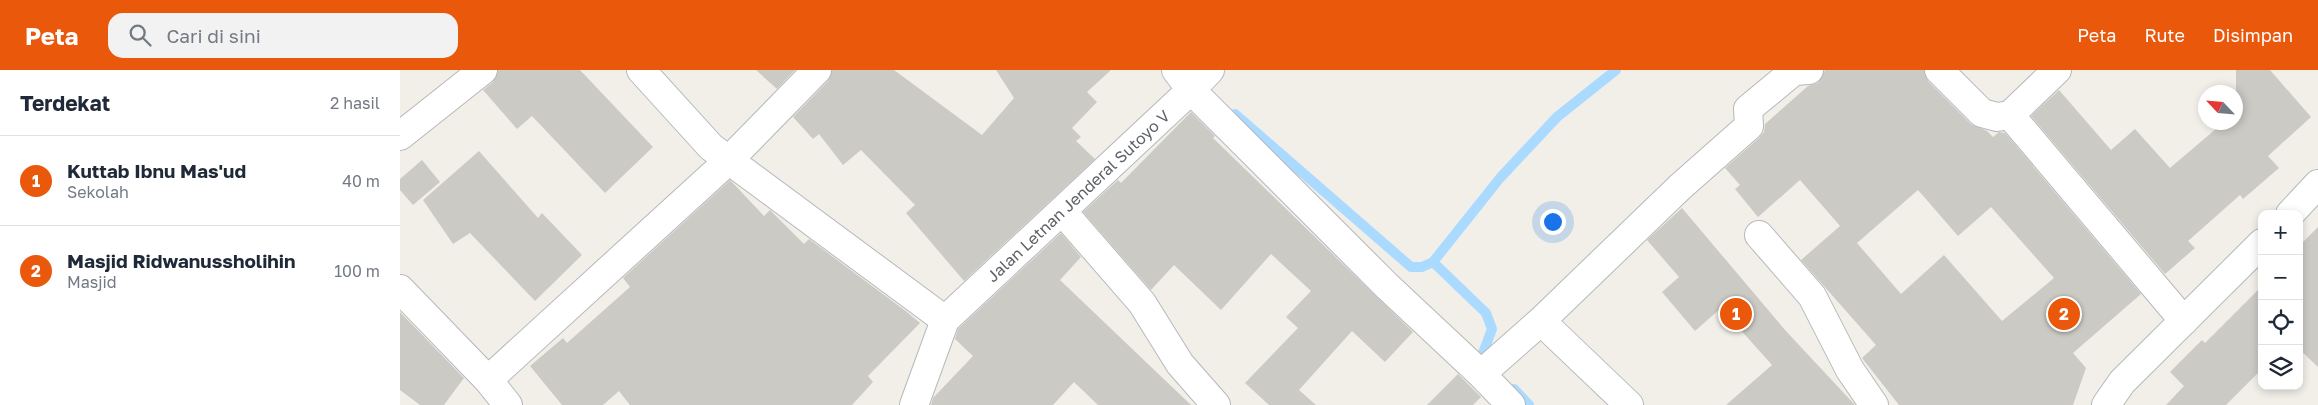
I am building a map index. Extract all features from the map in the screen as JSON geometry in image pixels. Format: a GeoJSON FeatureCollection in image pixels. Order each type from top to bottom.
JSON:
{"type":"FeatureCollection","features":[{"type":"Feature","properties":{"kind":"street"},"geometry":{"type":"LineString","coordinates":[[400,136],[482,70]]}},
{"type":"Feature","properties":{"kind":"street"},"geometry":{"type":"LineString","coordinates":[[641,70],[711,147],[728,161],[945,320],[914,405]]}},
{"type":"Feature","properties":{"kind":"street"},"geometry":{"type":"LineString","coordinates":[[488,380],[728,161],[817,70]]}},
{"type":"Feature","properties":{"kind":"street","name":"Jalan Letnan Jenderal Sutoyo V"},"geometry":{"type":"LineString","coordinates":[[945,320],[1062,211],[1184,80],[1210,70]]}},
{"type":"Feature","properties":{"kind":"street"},"geometry":{"type":"LineString","coordinates":[[1488,368],[1541,320],[1680,186],[1749,126],[1748,109],[1794,70],[1809,70]]}},
{"type":"Feature","properties":{"kind":"street"},"geometry":{"type":"LineString","coordinates":[[1939,70],[1982,113],[1997,117],[2010,115],[2057,70]]}},
{"type":"Feature","properties":{"kind":"street"},"geometry":{"type":"LineString","coordinates":[[1184,80],[1387,286],[1488,368],[1511,405]]}},
{"type":"Feature","properties":{"kind":"street"},"geometry":{"type":"LineString","coordinates":[[2010,115],[2184,321]]}},
{"type":"Feature","properties":{"kind":"street"},"geometry":{"type":"LineString","coordinates":[[2294,210],[2318,184]]}},
{"type":"Feature","properties":{"kind":"street"},"geometry":{"type":"LineString","coordinates":[[1062,211],[1142,303],[1180,364],[1216,405]]}},
{"type":"Feature","properties":{"kind":"street"},"geometry":{"type":"LineString","coordinates":[[1759,236],[1812,296],[1850,370],[1874,405]]}},
{"type":"Feature","properties":{"kind":"street"},"geometry":{"type":"LineString","coordinates":[[2106,405],[2122,382],[2258,247]]}},
{"type":"Feature","properties":{"kind":"street"},"geometry":{"type":"LineString","coordinates":[[400,289],[488,380],[508,405]]}},
{"type":"Feature","properties":{"kind":"street"},"geometry":{"type":"LineString","coordinates":[[1541,320],[1628,405]]}},
{"type":"Feature","properties":{"kind":"building"},"geometry":{"type":"Polygon","coordinates":[[[498,70],[580,70],[653,147],[605,193],[532,116],[517,129],[483,90],[493,82],[498,70]]]}},
{"type":"Feature","properties":{"kind":"building"},"geometry":{"type":"Polygon","coordinates":[[[756,70],[795,70],[777,89],[756,70]]]}},
{"type":"Feature","properties":{"kind":"building"},"geometry":{"type":"Polygon","coordinates":[[[832,70],[894,70],[982,135],[1014,98],[996,70],[1111,70],[1087,92],[1097,102],[1072,128],[1081,137],[1076,141],[1095,159],[964,281],[906,213],[915,205],[861,150],[843,165],[819,134],[813,139],[793,117],[828,81],[832,70]]]}},
{"type":"Feature","properties":{"kind":"building"},"geometry":{"type":"Polygon","coordinates":[[[1825,70],[1924,70],[1928,81],[1971,124],[1987,131],[1993,137],[1999,132],[2005,133],[2141,294],[2073,353],[2086,368],[2073,405],[1899,405],[1862,358],[1876,345],[1801,260],[1840,226],[1800,180],[1758,217],[1735,189],[1740,185],[1725,168],[1759,138],[1764,132],[1765,124],[1808,86],[1818,83],[1825,70]],[[1918,190],[1857,243],[1901,294],[1944,255],[2002,321],[2054,278],[1991,207],[1958,236],[1918,190]]]}},
{"type":"Feature","properties":{"kind":"building"},"geometry":{"type":"Polygon","coordinates":[[[2236,70],[2270,70],[2311,117],[2268,156],[2279,168],[2243,199],[2240,195],[2188,241],[2195,248],[2165,274],[2031,116],[2059,90],[2111,150],[2135,129],[2170,168],[2215,130],[2243,130],[2243,85],[2236,85],[2236,70]]]}},
{"type":"Feature","properties":{"kind":"building"},"geometry":{"type":"Polygon","coordinates":[[[1191,112],[1215,136],[1213,138],[1413,332],[1385,362],[1352,331],[1299,390],[1316,405],[1269,405],[1245,383],[1298,328],[1286,317],[1311,291],[1271,254],[1221,310],[1174,265],[1151,290],[1083,212],[1118,180],[1121,183],[1191,112]]]}},
{"type":"Feature","properties":{"kind":"building"},"geometry":{"type":"Polygon","coordinates":[[[479,151],[538,218],[542,213],[582,255],[535,301],[470,233],[453,244],[423,200],[479,151]]]}},
{"type":"Feature","properties":{"kind":"building"},"geometry":{"type":"Polygon","coordinates":[[[422,160],[440,182],[413,205],[400,190],[400,179],[422,160]]]}},
{"type":"Feature","properties":{"kind":"building"},"geometry":{"type":"Polygon","coordinates":[[[730,180],[764,216],[770,210],[804,244],[809,239],[920,323],[868,376],[873,382],[852,405],[630,405],[619,391],[603,405],[562,405],[530,366],[563,338],[567,343],[630,287],[623,278],[730,180]]]}},
{"type":"Feature","properties":{"kind":"building"},"geometry":{"type":"Polygon","coordinates":[[[1682,208],[1785,330],[1855,405],[1726,405],[1772,365],[1721,308],[1695,331],[1662,292],[1679,277],[1647,240],[1682,208]]]}},
{"type":"Feature","properties":{"kind":"building"},"geometry":{"type":"Polygon","coordinates":[[[2318,227],[2318,367],[2303,353],[2303,242],[2318,227]]]}},
{"type":"Feature","properties":{"kind":"building"},"geometry":{"type":"Polygon","coordinates":[[[1061,233],[1081,257],[1060,280],[1191,405],[1098,405],[1074,382],[1053,405],[931,405],[933,398],[973,356],[955,339],[958,329],[1061,233]]]}},
{"type":"Feature","properties":{"kind":"building"},"geometry":{"type":"Polygon","coordinates":[[[2258,290],[2258,373],[2226,405],[2166,405],[2184,386],[2170,372],[2202,340],[2205,343],[2258,290]]]}},
{"type":"Feature","properties":{"kind":"building"},"geometry":{"type":"Polygon","coordinates":[[[400,312],[464,378],[444,405],[420,405],[400,390],[400,312]]]}},
{"type":"Feature","properties":{"kind":"building"},"geometry":{"type":"Polygon","coordinates":[[[1458,374],[1481,397],[1473,405],[1427,405],[1458,374]]]}},
{"type":"Feature","properties":{"kind":"waterway"},"geometry":{"type":"LineString","coordinates":[[1491,364],[1483,353],[1492,329],[1486,313],[1433,262],[1500,178],[1557,117],[1616,70]]}},
{"type":"Feature","properties":{"kind":"waterway"},"geometry":{"type":"LineString","coordinates":[[1235,114],[1411,267],[1422,267],[1433,262]]}},
{"type":"Feature","properties":{"kind":"waterway"},"geometry":{"type":"LineString","coordinates":[[1514,389],[1529,405]]}},
{"type":"Feature","properties":{"kind":"place","name":"Kuttab Ibnu Mas'ud"},"geometry":{"type":"Point","coordinates":[1736,314]}},
{"type":"Feature","properties":{"kind":"place","name":"Masjid Ridwanussholihin"},"geometry":{"type":"Point","coordinates":[2064,314]}}]}
